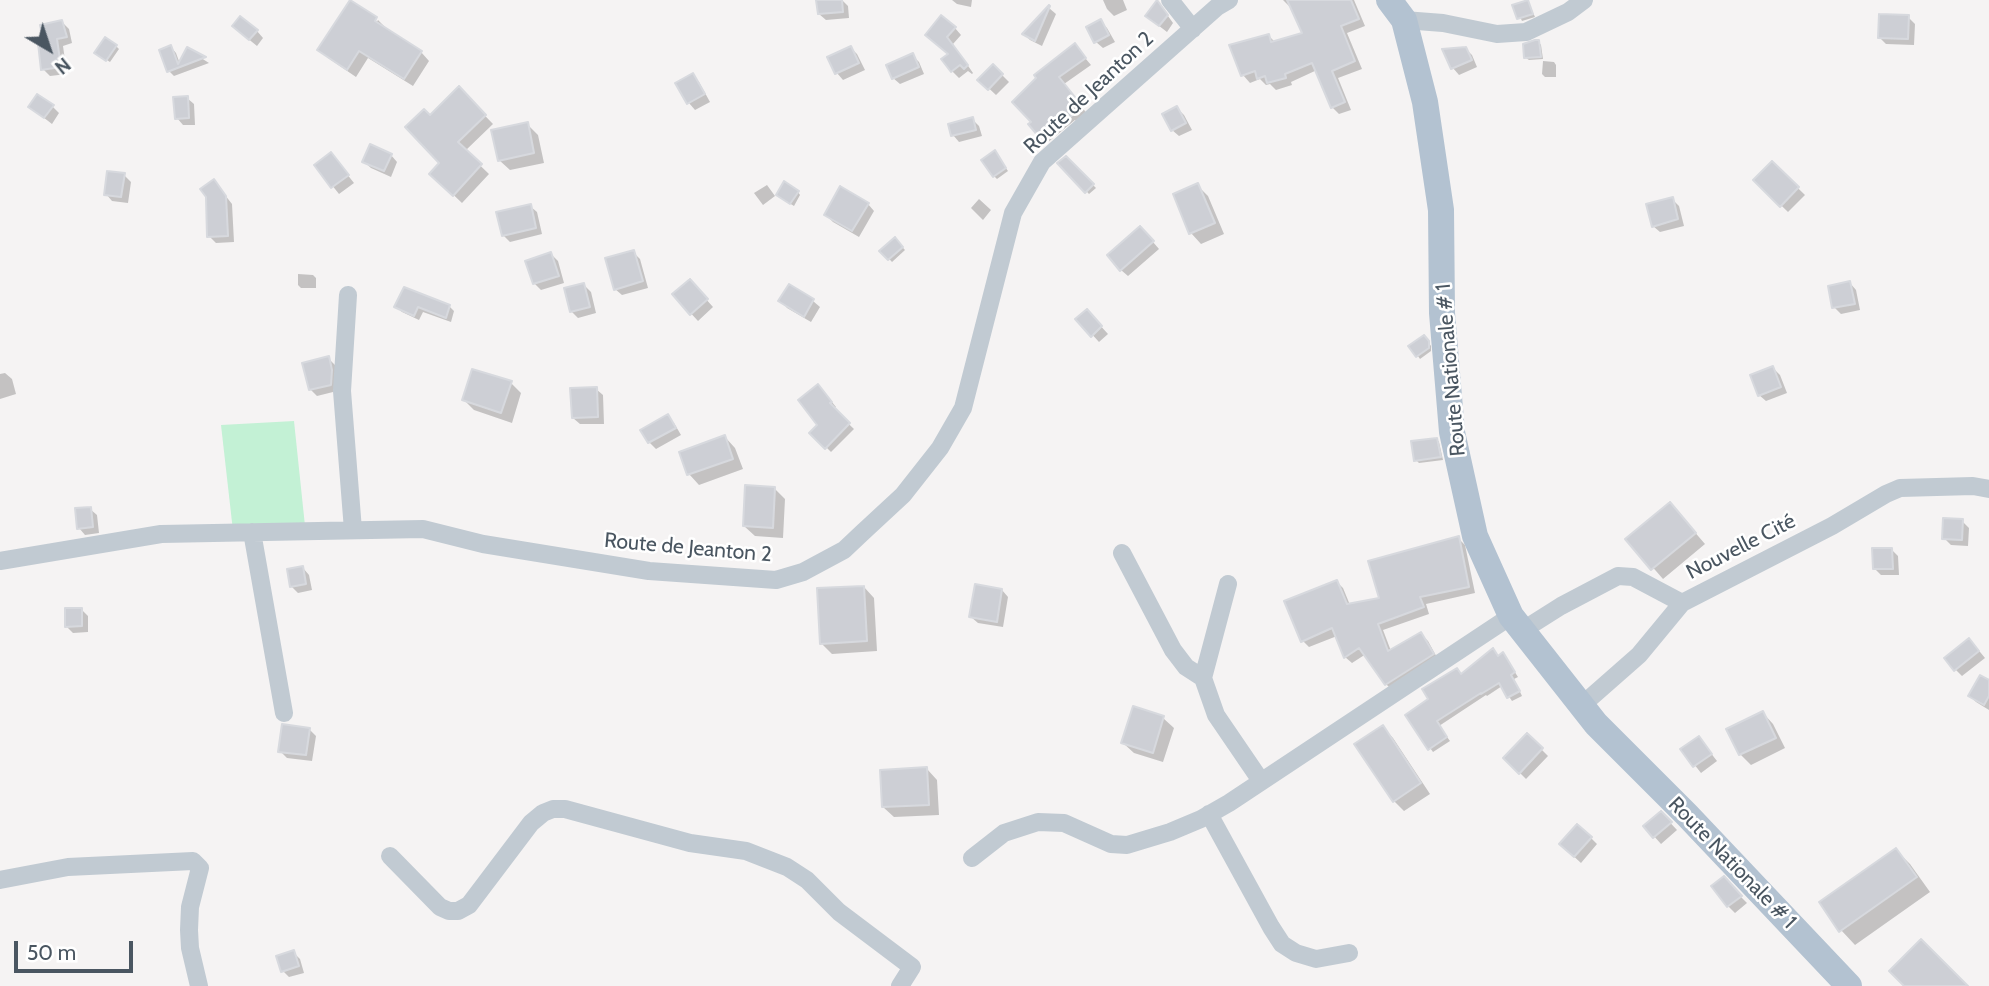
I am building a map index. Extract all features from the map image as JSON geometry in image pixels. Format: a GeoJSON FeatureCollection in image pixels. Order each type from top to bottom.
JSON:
{"type":"FeatureCollection","features":[{"type":"Feature","properties":{"kind":"main road","name":"Route Nationale # 1"},"geometry":{"type":"LineString","coordinates":[[1396,10],[1425,102],[1441,210],[1442,313],[1452,432],[1475,536],[1517,623],[1581,706],[1849,986]]}},
{"type":"Feature","properties":{"kind":"street"},"geometry":{"type":"LineString","coordinates":[[1170,0],[1193,29]]}},
{"type":"Feature","properties":{"kind":"street","name":"Route de Jeanton 2"},"geometry":{"type":"LineString","coordinates":[[0,561],[161,534],[423,529],[483,544],[649,571],[776,580],[803,572],[844,550],[903,495],[940,448],[962,408],[1013,212],[1042,162],[1217,7],[1229,0]]}},
{"type":"Feature","properties":{"kind":"street"},"geometry":{"type":"LineString","coordinates":[[1396,10],[1497,34],[1526,32],[1568,12],[1584,0]]}},
{"type":"Feature","properties":{"kind":"street"},"geometry":{"type":"LineString","coordinates":[[348,295],[342,391],[353,530]]}},
{"type":"Feature","properties":{"kind":"street","name":"Nouvelle Cité"},"geometry":{"type":"LineString","coordinates":[[1517,623],[1561,606],[1618,576],[1633,577],[1682,603],[1900,488],[1973,486],[1989,489]]}},
{"type":"Feature","properties":{"kind":"street"},"geometry":{"type":"LineString","coordinates":[[252,532],[284,713]]}},
{"type":"Feature","properties":{"kind":"street"},"geometry":{"type":"LineString","coordinates":[[1122,553],[1173,650],[1186,667],[1203,678]]}},
{"type":"Feature","properties":{"kind":"street"},"geometry":{"type":"LineString","coordinates":[[1228,584],[1203,678],[1216,715],[1261,781]]}},
{"type":"Feature","properties":{"kind":"street"},"geometry":{"type":"LineString","coordinates":[[1581,706],[1639,655],[1682,603]]}},
{"type":"Feature","properties":{"kind":"street"},"geometry":{"type":"LineString","coordinates":[[972,858],[1004,833],[1038,822],[1064,823],[1111,844],[1127,845],[1170,832],[1209,814],[1517,623]]}},
{"type":"Feature","properties":{"kind":"street"},"geometry":{"type":"LineString","coordinates":[[390,856],[440,907],[458,911],[469,905],[531,823],[553,809],[565,809],[690,843],[746,852],[787,866],[807,880],[839,912],[912,967],[902,985]]}},
{"type":"Feature","properties":{"kind":"street"},"geometry":{"type":"LineString","coordinates":[[1209,814],[1282,944],[1296,953],[1316,959],[1349,954]]}},
{"type":"Feature","properties":{"kind":"street"},"geometry":{"type":"LineString","coordinates":[[0,880],[68,867],[193,862],[200,867],[190,906],[190,948],[199,986]]}},
{"type":"Feature","properties":{"kind":"green space"},"geometry":{"type":"Polygon","coordinates":[[[294,421],[305,526],[233,531],[221,425],[294,421]]]}},
{"type":"Feature","properties":{"kind":"building"},"geometry":{"type":"Polygon","coordinates":[[[350,0],[377,17],[375,21],[422,51],[404,79],[359,51],[347,70],[317,50],[350,0]]]}},
{"type":"Feature","properties":{"kind":"building"},"geometry":{"type":"Polygon","coordinates":[[[816,0],[842,0],[843,12],[818,14],[816,0]]]}},
{"type":"Feature","properties":{"kind":"building"},"geometry":{"type":"Polygon","coordinates":[[[1157,0],[1168,15],[1159,26],[1145,16],[1157,0]]]}},
{"type":"Feature","properties":{"kind":"building"},"geometry":{"type":"Polygon","coordinates":[[[1287,0],[1351,0],[1359,19],[1341,26],[1355,61],[1332,71],[1345,102],[1331,108],[1312,63],[1285,74],[1286,78],[1267,83],[1265,76],[1257,79],[1255,71],[1241,76],[1229,45],[1269,34],[1271,42],[1302,33],[1287,0]]]}},
{"type":"Feature","properties":{"kind":"building"},"geometry":{"type":"Polygon","coordinates":[[[1528,0],[1533,14],[1517,19],[1512,5],[1528,0]]]}},
{"type":"Feature","properties":{"kind":"building"},"geometry":{"type":"Polygon","coordinates":[[[1049,5],[1035,41],[1022,34],[1049,5]]]}},
{"type":"Feature","properties":{"kind":"building"},"geometry":{"type":"Polygon","coordinates":[[[1879,14],[1909,15],[1908,39],[1878,38],[1879,14]]]}},
{"type":"Feature","properties":{"kind":"building"},"geometry":{"type":"Polygon","coordinates":[[[941,15],[956,27],[947,37],[968,65],[964,69],[960,65],[951,72],[941,59],[948,54],[925,35],[941,15]]]}},
{"type":"Feature","properties":{"kind":"building"},"geometry":{"type":"Polygon","coordinates":[[[240,16],[258,30],[249,40],[232,26],[240,16]]]}},
{"type":"Feature","properties":{"kind":"building"},"geometry":{"type":"Polygon","coordinates":[[[1101,19],[1109,35],[1094,43],[1086,27],[1101,19]]]}},
{"type":"Feature","properties":{"kind":"building"},"geometry":{"type":"Polygon","coordinates":[[[62,20],[67,37],[57,39],[61,67],[41,70],[38,43],[44,43],[40,25],[62,20]]]}},
{"type":"Feature","properties":{"kind":"building"},"geometry":{"type":"Polygon","coordinates":[[[105,37],[117,45],[106,61],[94,53],[105,37]]]}},
{"type":"Feature","properties":{"kind":"building"},"geometry":{"type":"Polygon","coordinates":[[[1539,40],[1541,57],[1524,58],[1523,44],[1539,40]]]}},
{"type":"Feature","properties":{"kind":"building"},"geometry":{"type":"Polygon","coordinates":[[[1075,43],[1086,58],[1059,77],[1083,107],[1070,117],[1067,114],[1039,137],[1028,124],[1031,122],[1012,102],[1036,78],[1034,75],[1075,43]]]}},
{"type":"Feature","properties":{"kind":"building"},"geometry":{"type":"Polygon","coordinates":[[[171,45],[178,64],[187,47],[206,57],[167,72],[159,50],[171,45]]]}},
{"type":"Feature","properties":{"kind":"building"},"geometry":{"type":"Polygon","coordinates":[[[851,46],[859,63],[835,74],[827,57],[851,46]]]}},
{"type":"Feature","properties":{"kind":"building"},"geometry":{"type":"Polygon","coordinates":[[[1466,47],[1472,60],[1451,69],[1442,49],[1466,47]]]}},
{"type":"Feature","properties":{"kind":"building"},"geometry":{"type":"Polygon","coordinates":[[[913,53],[919,67],[892,79],[886,65],[913,53]]]}},
{"type":"Feature","properties":{"kind":"building"},"geometry":{"type":"Polygon","coordinates":[[[993,64],[1003,74],[988,90],[977,80],[993,64]]]}},
{"type":"Feature","properties":{"kind":"building"},"geometry":{"type":"Polygon","coordinates":[[[693,73],[705,94],[687,104],[675,83],[693,73]]]}},
{"type":"Feature","properties":{"kind":"building"},"geometry":{"type":"Polygon","coordinates":[[[459,86],[486,115],[458,142],[482,164],[453,196],[429,174],[439,163],[405,127],[424,109],[430,115],[459,86]]]}},
{"type":"Feature","properties":{"kind":"building"},"geometry":{"type":"Polygon","coordinates":[[[37,94],[54,105],[44,118],[28,107],[37,94]]]}},
{"type":"Feature","properties":{"kind":"building"},"geometry":{"type":"Polygon","coordinates":[[[188,96],[189,118],[175,119],[173,97],[188,96]]]}},
{"type":"Feature","properties":{"kind":"building"},"geometry":{"type":"Polygon","coordinates":[[[1177,106],[1186,123],[1171,131],[1162,114],[1177,106]]]}},
{"type":"Feature","properties":{"kind":"building"},"geometry":{"type":"Polygon","coordinates":[[[973,117],[976,130],[951,136],[948,124],[973,117]]]}},
{"type":"Feature","properties":{"kind":"building"},"geometry":{"type":"Polygon","coordinates":[[[528,122],[534,153],[498,161],[491,130],[528,122]]]}},
{"type":"Feature","properties":{"kind":"building"},"geometry":{"type":"Polygon","coordinates":[[[370,144],[392,154],[384,171],[362,162],[370,144]]]}},
{"type":"Feature","properties":{"kind":"building"},"geometry":{"type":"Polygon","coordinates":[[[995,150],[1006,168],[993,177],[981,160],[995,150]]]}},
{"type":"Feature","properties":{"kind":"building"},"geometry":{"type":"Polygon","coordinates":[[[331,152],[349,175],[331,188],[314,165],[331,152]]]}},
{"type":"Feature","properties":{"kind":"building"},"geometry":{"type":"Polygon","coordinates":[[[1066,156],[1094,184],[1085,193],[1057,163],[1066,156]]]}},
{"type":"Feature","properties":{"kind":"building"},"geometry":{"type":"Polygon","coordinates":[[[1772,161],[1799,187],[1780,207],[1753,180],[1772,161]]]}},
{"type":"Feature","properties":{"kind":"building"},"geometry":{"type":"Polygon","coordinates":[[[107,171],[125,173],[121,197],[104,195],[107,171]]]}},
{"type":"Feature","properties":{"kind":"building"},"geometry":{"type":"Polygon","coordinates":[[[214,179],[226,196],[228,236],[207,237],[206,197],[200,189],[214,179]]]}},
{"type":"Feature","properties":{"kind":"building"},"geometry":{"type":"Polygon","coordinates":[[[784,181],[799,191],[790,204],[776,195],[784,181]]]}},
{"type":"Feature","properties":{"kind":"building"},"geometry":{"type":"Polygon","coordinates":[[[1198,183],[1215,223],[1189,234],[1173,194],[1198,183]]]}},
{"type":"Feature","properties":{"kind":"building"},"geometry":{"type":"Polygon","coordinates":[[[840,186],[869,203],[852,231],[824,215],[840,186]]]}},
{"type":"Feature","properties":{"kind":"building"},"geometry":{"type":"Polygon","coordinates":[[[1673,197],[1678,219],[1652,227],[1646,204],[1673,197]]]}},
{"type":"Feature","properties":{"kind":"building"},"geometry":{"type":"Polygon","coordinates":[[[531,204],[536,228],[502,236],[496,212],[531,204]]]}},
{"type":"Feature","properties":{"kind":"building"},"geometry":{"type":"Polygon","coordinates":[[[1140,226],[1154,241],[1120,271],[1107,255],[1140,226]]]}},
{"type":"Feature","properties":{"kind":"building"},"geometry":{"type":"Polygon","coordinates":[[[895,237],[903,247],[888,260],[879,251],[895,237]]]}},
{"type":"Feature","properties":{"kind":"building"},"geometry":{"type":"Polygon","coordinates":[[[634,250],[643,281],[614,290],[605,258],[634,250]]]}},
{"type":"Feature","properties":{"kind":"building"},"geometry":{"type":"Polygon","coordinates":[[[551,252],[559,276],[533,284],[525,261],[551,252]]]}},
{"type":"Feature","properties":{"kind":"building"},"geometry":{"type":"Polygon","coordinates":[[[690,279],[708,299],[690,315],[672,294],[690,279]]]}},
{"type":"Feature","properties":{"kind":"building"},"geometry":{"type":"Polygon","coordinates":[[[1850,281],[1855,304],[1832,308],[1828,286],[1850,281]]]}},
{"type":"Feature","properties":{"kind":"building"},"geometry":{"type":"Polygon","coordinates":[[[584,283],[590,307],[570,312],[564,288],[584,283]]]}},
{"type":"Feature","properties":{"kind":"building"},"geometry":{"type":"Polygon","coordinates":[[[789,284],[814,299],[804,317],[778,301],[789,284]]]}},
{"type":"Feature","properties":{"kind":"building"},"geometry":{"type":"Polygon","coordinates":[[[404,287],[450,305],[446,318],[418,307],[414,316],[394,307],[404,287]]]}},
{"type":"Feature","properties":{"kind":"building"},"geometry":{"type":"Polygon","coordinates":[[[1087,309],[1102,326],[1091,337],[1075,319],[1087,309]]]}},
{"type":"Feature","properties":{"kind":"building"},"geometry":{"type":"Polygon","coordinates":[[[1424,335],[1429,341],[1429,348],[1416,357],[1408,346],[1424,335]]]}},
{"type":"Feature","properties":{"kind":"building"},"geometry":{"type":"Polygon","coordinates":[[[329,356],[331,385],[309,390],[302,363],[329,356]]]}},
{"type":"Feature","properties":{"kind":"building"},"geometry":{"type":"Polygon","coordinates":[[[1773,366],[1781,387],[1758,396],[1750,375],[1773,366]]]}},
{"type":"Feature","properties":{"kind":"building"},"geometry":{"type":"Polygon","coordinates":[[[472,369],[512,381],[501,413],[462,400],[472,369]]]}},
{"type":"Feature","properties":{"kind":"building"},"geometry":{"type":"Polygon","coordinates":[[[818,384],[832,402],[830,403],[850,423],[825,449],[809,433],[817,425],[798,400],[818,384]]]}},
{"type":"Feature","properties":{"kind":"building"},"geometry":{"type":"Polygon","coordinates":[[[597,387],[598,417],[572,418],[570,388],[597,387]]]}},
{"type":"Feature","properties":{"kind":"building"},"geometry":{"type":"Polygon","coordinates":[[[668,414],[676,428],[648,443],[640,430],[668,414]]]}},
{"type":"Feature","properties":{"kind":"building"},"geometry":{"type":"Polygon","coordinates":[[[725,435],[733,459],[687,475],[679,452],[725,435]]]}},
{"type":"Feature","properties":{"kind":"building"},"geometry":{"type":"Polygon","coordinates":[[[1437,438],[1441,457],[1414,461],[1411,441],[1437,438]]]}},
{"type":"Feature","properties":{"kind":"building"},"geometry":{"type":"Polygon","coordinates":[[[745,485],[775,487],[773,528],[743,526],[745,485]]]}},
{"type":"Feature","properties":{"kind":"building"},"geometry":{"type":"Polygon","coordinates":[[[1670,502],[1696,533],[1651,570],[1625,539],[1670,502]]]}},
{"type":"Feature","properties":{"kind":"building"},"geometry":{"type":"Polygon","coordinates":[[[91,507],[93,527],[77,529],[75,508],[91,507]]]}},
{"type":"Feature","properties":{"kind":"building"},"geometry":{"type":"Polygon","coordinates":[[[1943,518],[1963,519],[1962,540],[1942,539],[1943,518]]]}},
{"type":"Feature","properties":{"kind":"building"},"geometry":{"type":"Polygon","coordinates":[[[1459,536],[1469,587],[1420,597],[1424,607],[1378,624],[1388,651],[1421,632],[1434,654],[1385,685],[1359,648],[1344,658],[1332,628],[1301,642],[1284,601],[1337,580],[1347,604],[1379,598],[1368,561],[1459,536]]]}},
{"type":"Feature","properties":{"kind":"building"},"geometry":{"type":"Polygon","coordinates":[[[1872,548],[1892,548],[1893,569],[1873,569],[1872,548]]]}},
{"type":"Feature","properties":{"kind":"building"},"geometry":{"type":"Polygon","coordinates":[[[303,566],[306,584],[290,587],[287,569],[303,566]]]}},
{"type":"Feature","properties":{"kind":"building"},"geometry":{"type":"Polygon","coordinates":[[[975,584],[1002,589],[997,622],[969,617],[975,584]]]}},
{"type":"Feature","properties":{"kind":"building"},"geometry":{"type":"Polygon","coordinates":[[[864,586],[867,641],[820,644],[817,588],[864,586]]]}},
{"type":"Feature","properties":{"kind":"building"},"geometry":{"type":"Polygon","coordinates":[[[65,608],[82,608],[82,626],[65,627],[65,608]]]}},
{"type":"Feature","properties":{"kind":"building"},"geometry":{"type":"Polygon","coordinates":[[[1969,638],[1979,651],[1954,671],[1944,658],[1969,638]]]}},
{"type":"Feature","properties":{"kind":"building"},"geometry":{"type":"Polygon","coordinates":[[[1493,648],[1498,656],[1503,652],[1515,672],[1511,675],[1520,691],[1507,698],[1499,683],[1437,721],[1447,737],[1428,750],[1405,715],[1428,699],[1422,689],[1457,668],[1461,674],[1493,648]]]}},
{"type":"Feature","properties":{"kind":"building"},"geometry":{"type":"Polygon","coordinates":[[[1980,675],[1989,680],[1989,696],[1984,705],[1968,696],[1980,675]]]}},
{"type":"Feature","properties":{"kind":"building"},"geometry":{"type":"Polygon","coordinates":[[[1133,706],[1164,716],[1153,753],[1121,743],[1133,706]]]}},
{"type":"Feature","properties":{"kind":"building"},"geometry":{"type":"Polygon","coordinates":[[[1763,711],[1776,738],[1739,755],[1726,729],[1763,711]]]}},
{"type":"Feature","properties":{"kind":"building"},"geometry":{"type":"Polygon","coordinates":[[[282,724],[310,728],[306,755],[278,752],[282,724]]]}},
{"type":"Feature","properties":{"kind":"building"},"geometry":{"type":"Polygon","coordinates":[[[1383,725],[1421,783],[1393,802],[1354,744],[1383,725]]]}},
{"type":"Feature","properties":{"kind":"building"},"geometry":{"type":"Polygon","coordinates":[[[1527,733],[1543,748],[1519,774],[1503,758],[1527,733]]]}},
{"type":"Feature","properties":{"kind":"building"},"geometry":{"type":"Polygon","coordinates":[[[1699,736],[1712,754],[1693,767],[1680,749],[1699,736]]]}},
{"type":"Feature","properties":{"kind":"building"},"geometry":{"type":"Polygon","coordinates":[[[927,767],[929,805],[882,807],[880,770],[927,767]]]}},
{"type":"Feature","properties":{"kind":"building"},"geometry":{"type":"Polygon","coordinates":[[[1661,811],[1672,822],[1653,838],[1643,826],[1661,811]]]}},
{"type":"Feature","properties":{"kind":"building"},"geometry":{"type":"Polygon","coordinates":[[[1577,824],[1592,837],[1574,857],[1559,844],[1577,824]]]}},
{"type":"Feature","properties":{"kind":"building"},"geometry":{"type":"Polygon","coordinates":[[[1896,848],[1917,877],[1839,932],[1819,902],[1896,848]]]}},
{"type":"Feature","properties":{"kind":"building"},"geometry":{"type":"Polygon","coordinates":[[[1724,876],[1742,896],[1727,907],[1711,886],[1724,876]]]}},
{"type":"Feature","properties":{"kind":"building"},"geometry":{"type":"Polygon","coordinates":[[[1921,939],[1968,986],[1904,986],[1889,971],[1921,939]]]}},
{"type":"Feature","properties":{"kind":"building"},"geometry":{"type":"Polygon","coordinates":[[[294,950],[299,966],[281,972],[276,956],[294,950]]]}}]}
